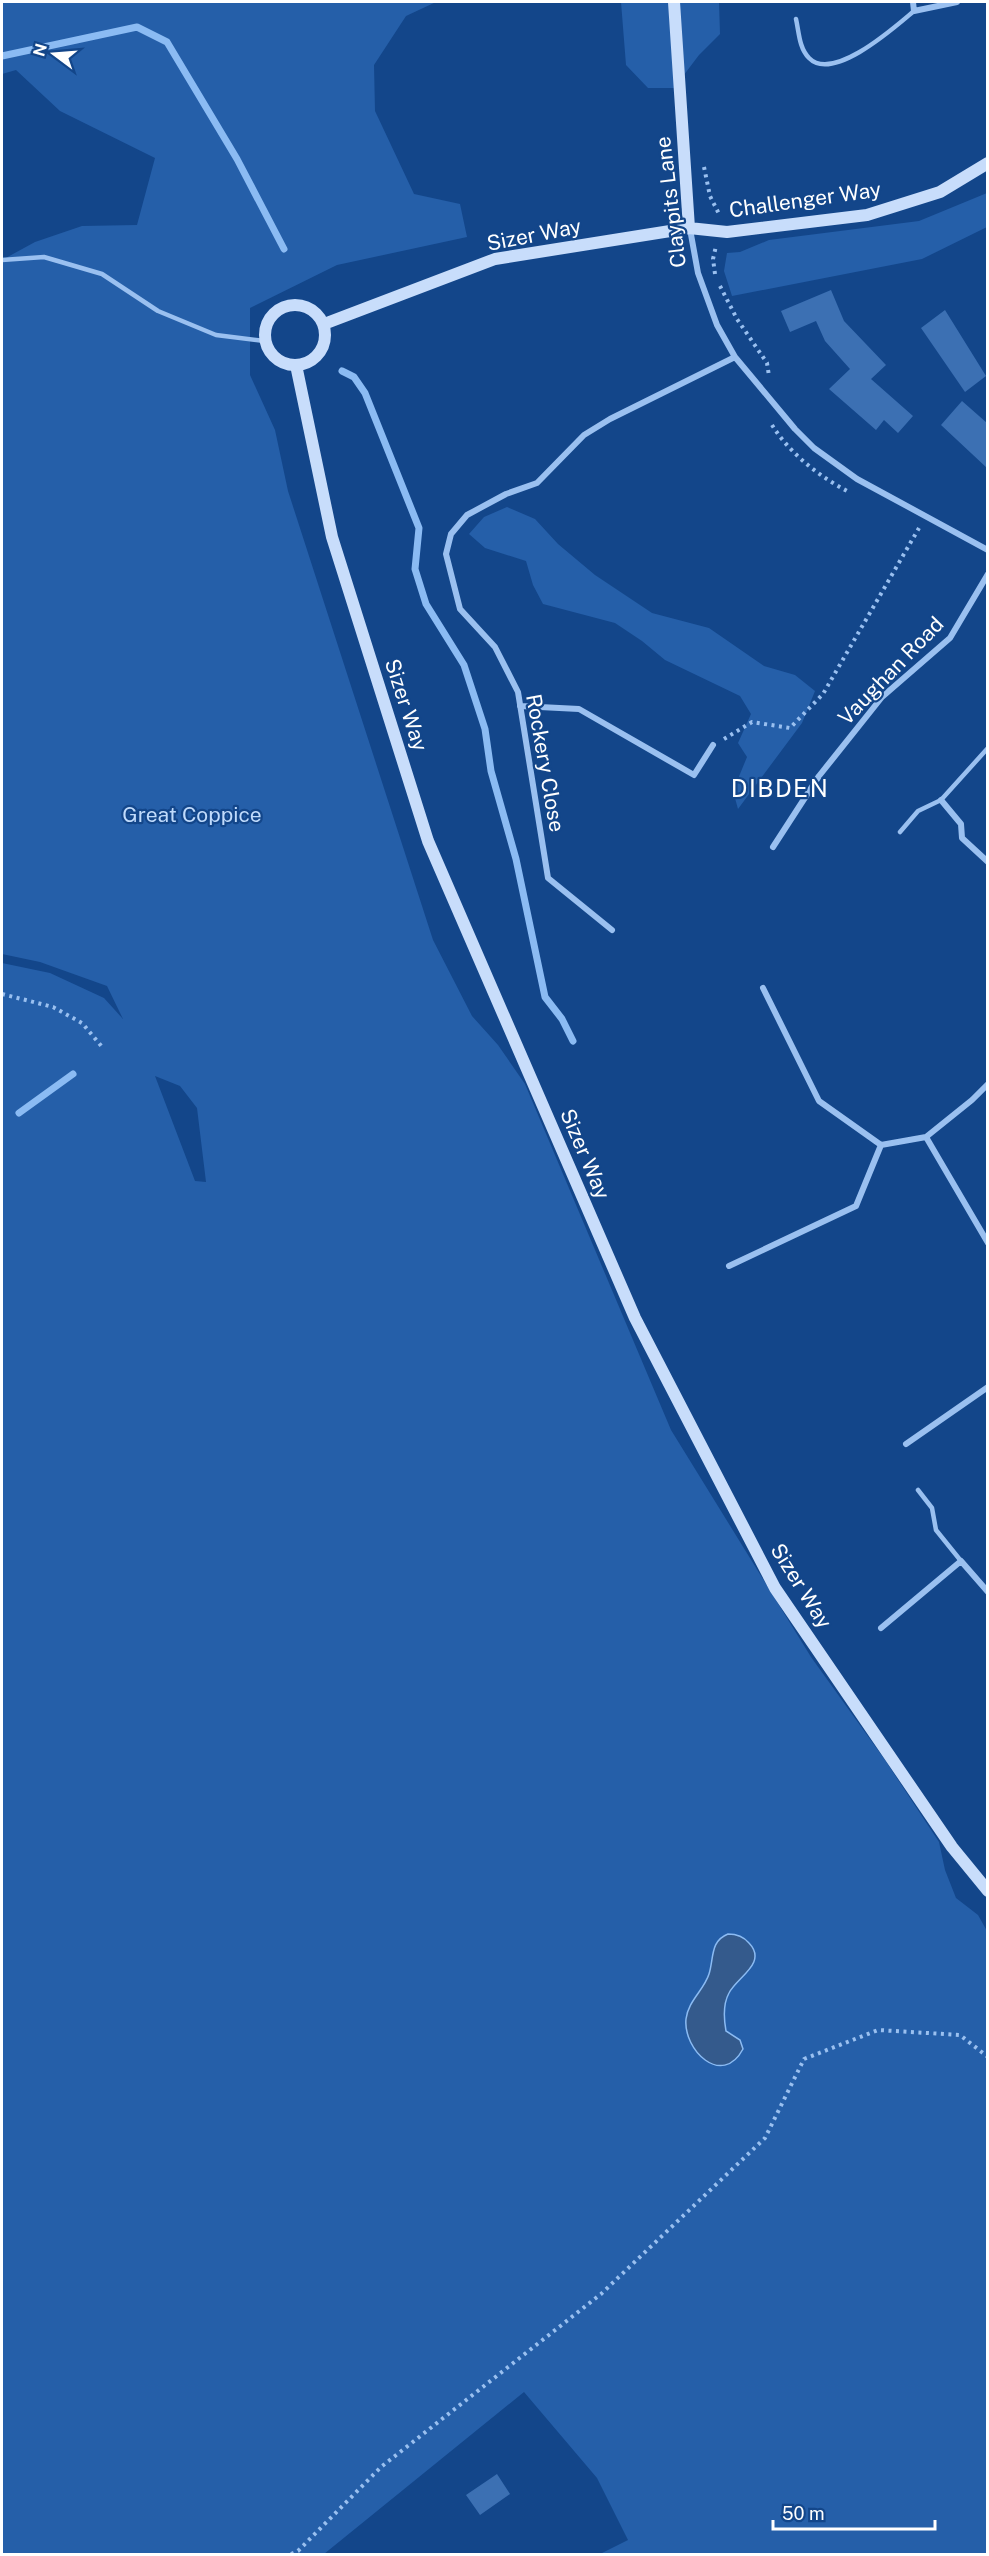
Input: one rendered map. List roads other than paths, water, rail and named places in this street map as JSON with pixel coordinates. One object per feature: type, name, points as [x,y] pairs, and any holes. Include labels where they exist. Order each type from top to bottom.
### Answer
[{"type":"street","name":"Claypits Lane","points":[[674,2],[689,228],[698,273],[717,325],[735,357],[763,393],[814,448],[857,479],[987,550]]},
{"type":"street","points":[[913,2],[914,11],[957,2]]},
{"type":"street","name":"Challenger Way","points":[[689,228],[727,232],[867,215],[940,192],[987,163]]},
{"type":"street","name":"Sizer Way","points":[[324,324],[495,259],[689,228]]},
{"type":"street","points":[[295,304],[306,306],[315,312],[324,324],[325,338],[321,350],[314,359],[296,365],[280,362],[270,353],[265,341],[267,321],[275,311],[284,306],[295,304]]},
{"type":"street","name":"Rockery Close","points":[[612,930],[548,878],[518,692],[495,647],[460,609],[446,554],[451,534],[467,516],[506,494],[537,483],[584,435],[610,419],[735,357]]},
{"type":"street","name":"Sizer Way","points":[[296,365],[332,537],[428,841],[635,1318],[775,1588],[952,1847],[987,1891]]},
{"type":"street","name":"Vaughan Road","points":[[773,847],[819,776],[882,697],[950,638],[987,574]]},
{"type":"street","points":[[520,706],[579,709],[694,775],[713,745]]},
{"type":"street","points":[[941,800],[961,824],[962,838],[987,862]]},
{"type":"street","points":[[763,988],[819,1101],[881,1144],[926,1137],[972,1100],[987,1084]]},
{"type":"street","points":[[926,1137],[987,1243]]},
{"type":"street","points":[[729,1266],[856,1206],[881,1144]]},
{"type":"street","points":[[906,1444],[987,1387]]},
{"type":"street","points":[[881,1628],[961,1561],[987,1592]]},
{"type":"lane","points":[[796,19],[801,47],[810,60],[821,65],[838,62],[876,43],[914,11]]},
{"type":"lane","points":[[2,260],[44,257],[102,274],[158,311],[216,335],[265,341]]},
{"type":"lane","points":[[900,832],[918,811],[941,800],[987,749]]},
{"type":"lane","points":[[918,1490],[932,1508],[936,1530],[961,1561]]},
{"type":"waterway","points":[[2,56],[137,27],[167,42],[237,159],[284,249]]},
{"type":"waterway","points":[[342,371],[354,377],[365,393],[419,528],[415,569],[426,604],[464,665],[485,729],[491,771],[516,859],[545,997],[562,1019],[573,1041]]},
{"type":"waterway","points":[[19,1113],[73,1074]]},
{"type":"district","name":"DIBDEN","points":[[780,789]]},
{"type":"park label","name":"Great Coppice","points":[[192,815]]}]
